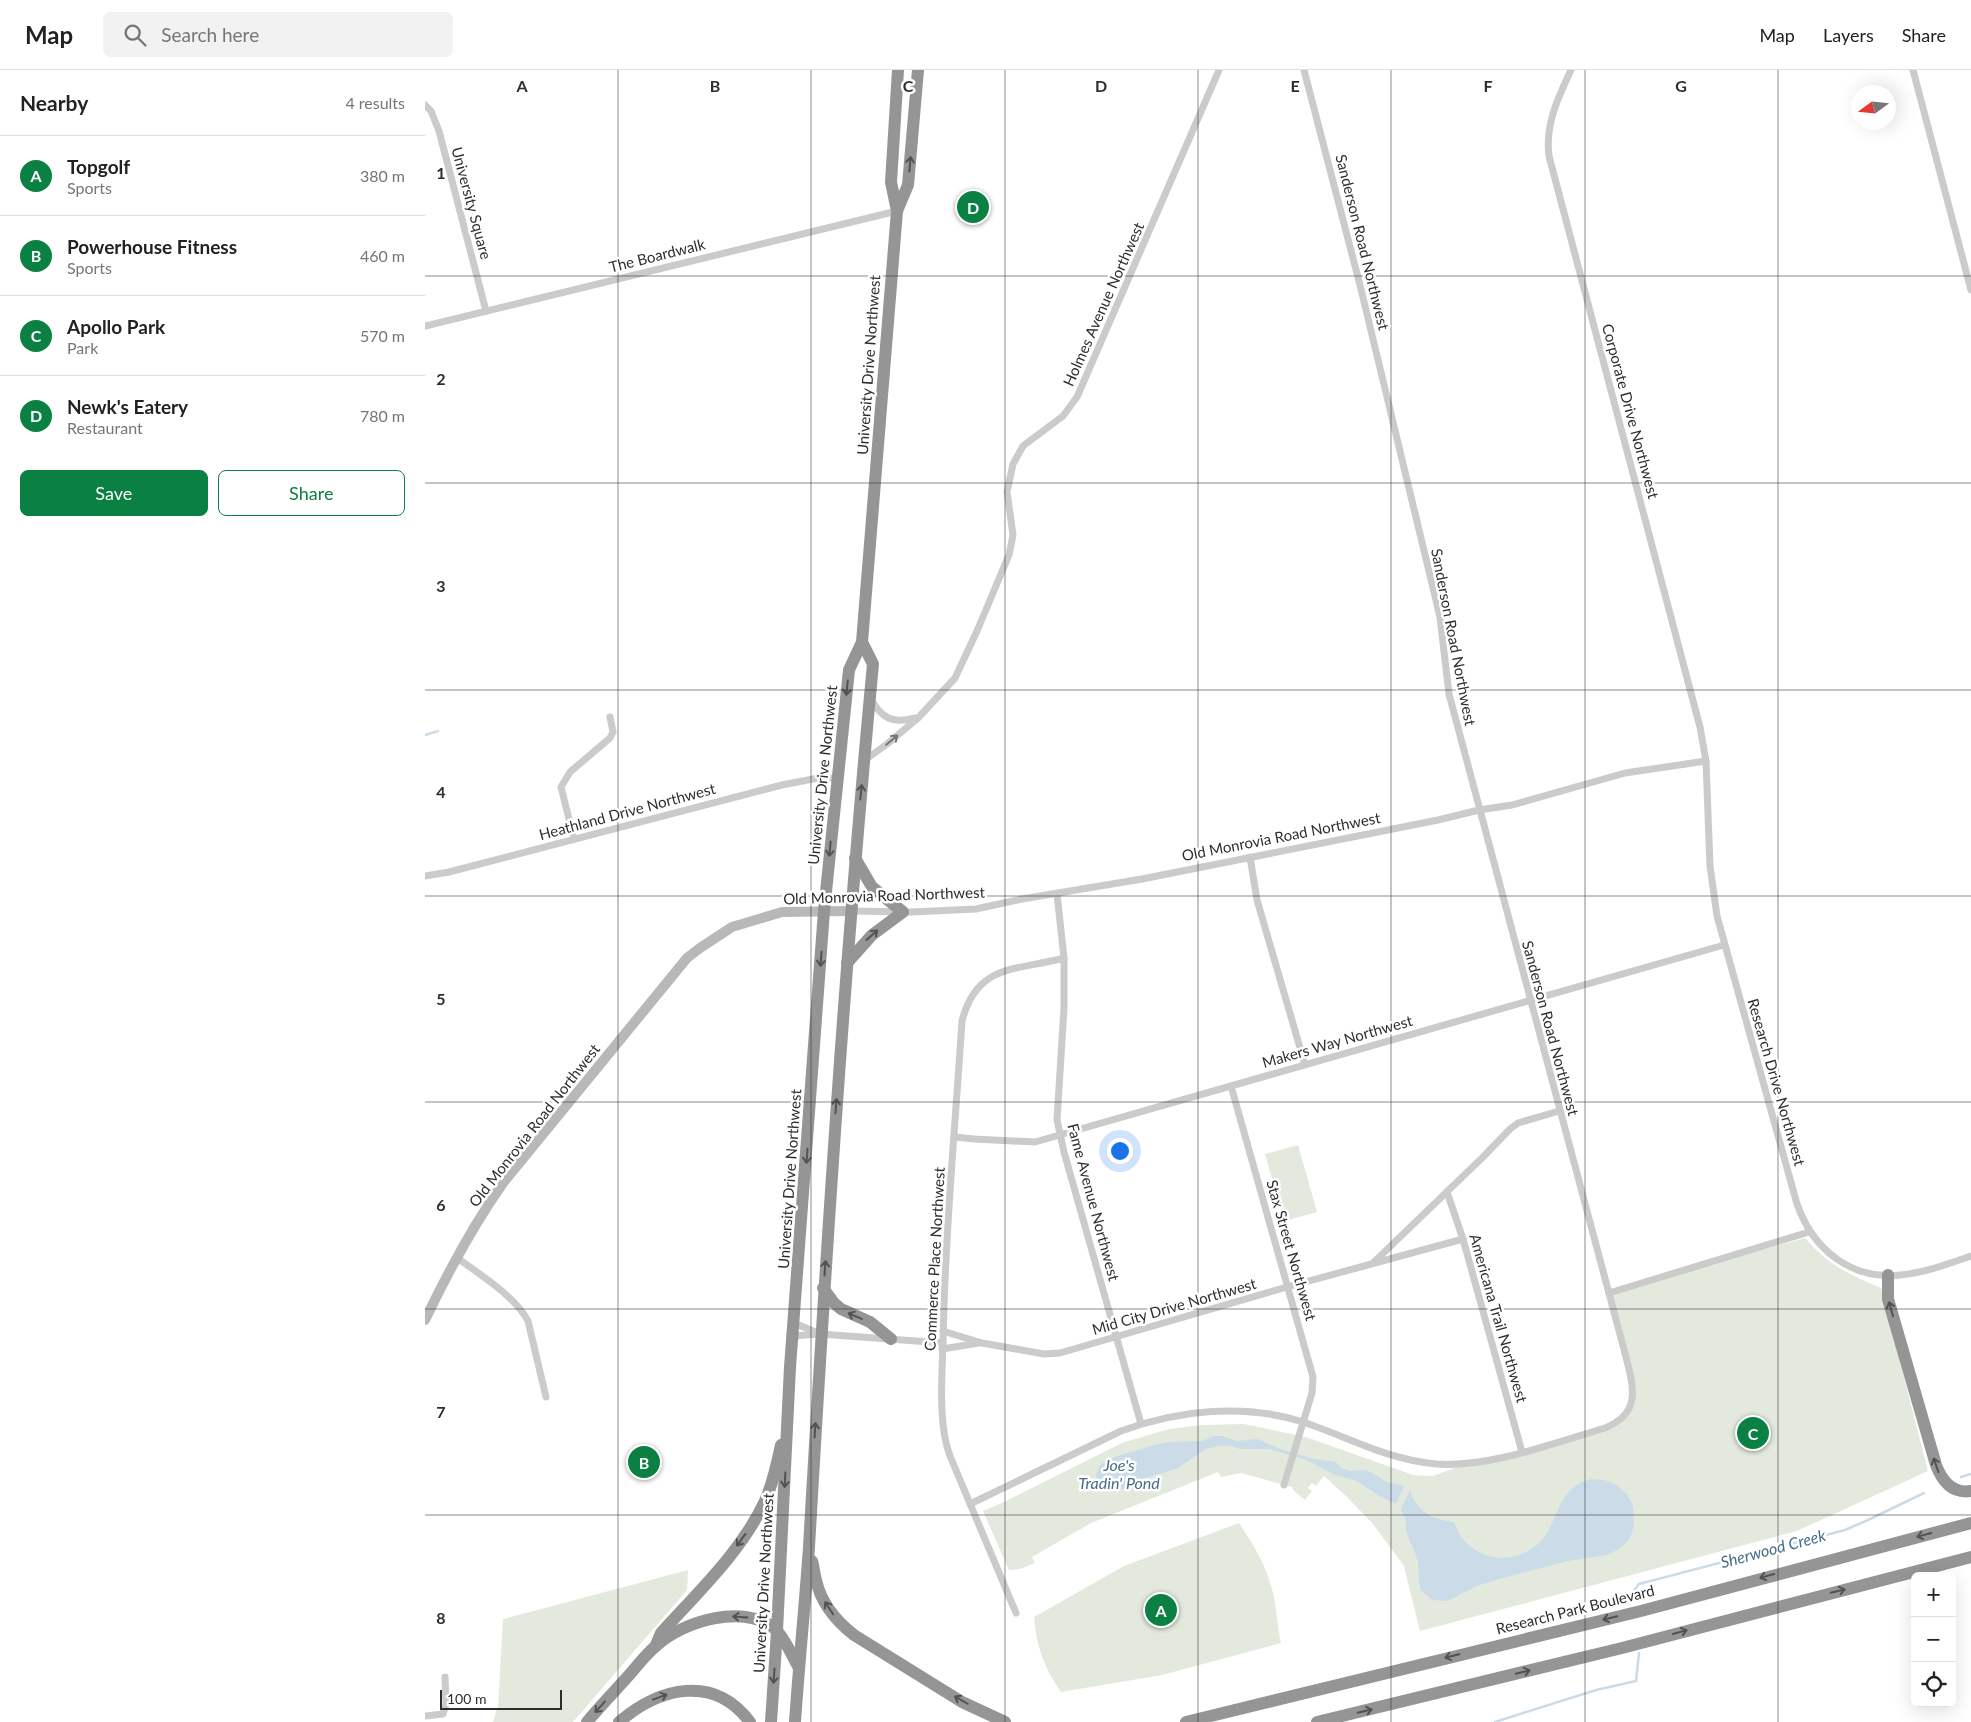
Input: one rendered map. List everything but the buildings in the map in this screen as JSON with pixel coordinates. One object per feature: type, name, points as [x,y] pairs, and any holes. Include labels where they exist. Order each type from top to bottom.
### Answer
[{"type":"highway","name":"University Drive Northwest","points":[[771,1722],[788,1414],[824,911],[849,670],[862,642],[897,211],[891,182],[898,70]]},
{"type":"highway","name":"University Drive Northwest","points":[[897,211],[908,185],[917,70]]},
{"type":"highway","points":[[795,1722],[809,1549],[823,1288],[855,858],[873,664],[862,642]]},
{"type":"highway","points":[[847,964],[872,935],[903,912],[872,888],[855,858]]},
{"type":"highway","points":[[1888,1275],[1888,1299],[1940,1476],[1953,1489],[1963,1492],[1971,1491]]},
{"type":"highway","points":[[823,1288],[841,1309],[870,1322],[891,1339]]},
{"type":"highway","points":[[657,1645],[661,1633],[713,1576],[755,1519],[765,1500],[774,1475],[788,1414]]},
{"type":"highway","name":"Research Park Boulevard","points":[[1186,1722],[1641,1611],[1971,1523]]},
{"type":"highway","points":[[809,1549],[816,1582],[822,1598],[841,1625],[872,1648],[916,1672],[963,1702],[1005,1722]]},
{"type":"highway","points":[[1317,1722],[1603,1652],[1971,1557]]},
{"type":"highway","points":[[587,1722],[657,1645],[689,1626],[720,1617],[738,1616],[755,1618],[767,1623],[777,1631],[799,1668]]},
{"type":"highway","points":[[619,1722],[652,1700],[684,1691],[702,1691],[728,1700],[741,1710],[750,1722]]},
{"type":"street","name":"Holmes Avenue Northwest","points":[[865,760],[918,718],[955,678],[977,632],[1009,555],[1013,535],[1007,492],[1013,464],[1023,446],[1063,416],[1077,396],[1219,70]]},
{"type":"street","name":"Sanderson Road Northwest","points":[[970,1504],[1101,1440],[1141,1424],[1178,1416],[1223,1411],[1264,1415],[1303,1422],[1383,1453],[1420,1462],[1450,1465],[1495,1459],[1605,1428],[1617,1423],[1627,1414],[1632,1400],[1633,1387],[1609,1293],[1529,1001],[1449,694],[1440,617],[1360,285],[1304,70]]},
{"type":"street","name":"Corporate Drive Northwest","points":[[1571,70],[1549,124],[1547,146],[1693,699],[1706,761]]},
{"type":"street","points":[[1913,70],[1971,290]]},
{"type":"street","name":"University Square","points":[[425,105],[431,111],[439,131],[485,311]]},
{"type":"street","name":"The Boardwalk","points":[[425,326],[897,211]]},
{"type":"street","points":[[870,698],[879,713],[887,718],[899,722],[918,718]]},
{"type":"street","points":[[575,839],[561,787],[570,772],[610,738],[613,732],[610,717]]},
{"type":"street","name":"Old Monrovia Road Northwest","points":[[425,1320],[456,1257],[481,1214],[503,1183],[687,958],[732,927],[782,912],[903,912],[976,909],[1438,820],[1479,810],[1511,805],[1625,773],[1706,761]]},
{"type":"street","name":"Research Drive Northwest","points":[[1706,761],[1709,866],[1714,901],[1724,945],[1797,1204],[1809,1232],[1820,1246],[1837,1260],[1857,1270],[1888,1275],[1909,1274],[1971,1256]]},
{"type":"street","name":"Heathland Drive Northwest","points":[[425,876],[449,872],[782,786],[818,778],[837,778]]},
{"type":"street","points":[[1250,857],[1257,900],[1305,1065]]},
{"type":"street","name":"Fame Avenue Northwest","points":[[1057,894],[1064,958],[1064,1008],[1057,1120],[1141,1424]]},
{"type":"street","name":"Makers Way Northwest","points":[[954,1137],[974,1140],[1035,1142],[1724,945]]},
{"type":"street","name":"Commerce Place Northwest","points":[[1016,1614],[946,1447],[943,1434],[943,1331],[954,1137],[963,1021],[966,1006],[974,991],[988,978],[1006,971],[1064,958]]},
{"type":"street","name":"Stax Street Northwest","points":[[1231,1086],[1313,1377],[1312,1393],[1285,1485]]},
{"type":"street","name":"Mid City Drive Northwest","points":[[1371,1264],[1510,1129],[1519,1123],[1559,1111]]},
{"type":"street","name":"Americana Trail Northwest","points":[[1447,1192],[1463,1239],[1522,1452]]},
{"type":"street","points":[[1609,1293],[1809,1232]]},
{"type":"street","name":"Mid City Drive Northwest","points":[[943,1331],[982,1343],[1053,1354],[1463,1239]]},
{"type":"street","points":[[456,1257],[498,1288],[523,1311],[528,1321],[545,1397]]},
{"type":"street","points":[[794,1329],[820,1334]]},
{"type":"street","points":[[794,1329],[820,1334]]},
{"type":"street","name":"Mid City Drive Northwest","points":[[820,1334],[891,1339],[943,1346],[982,1343]]},
{"type":"street","points":[[425,1716],[443,1714],[446,1704],[445,1677]]},
{"type":"shaded area","points":[[1298,1145],[1317,1212],[1284,1221],[1265,1154]]},
{"type":"shaded area","points":[[1805,1238],[1839,1268],[1881,1288],[1928,1471],[1797,1531],[1420,1631],[1404,1566],[1373,1524],[1324,1476],[1316,1486],[1312,1483],[1308,1488],[1312,1491],[1305,1500],[1292,1487],[1241,1473],[1221,1477],[1218,1472],[1091,1523],[1032,1557],[1035,1563],[1020,1569],[1009,1570],[983,1511],[1122,1443],[1169,1429],[1203,1425],[1244,1424],[1306,1437],[1413,1475],[1433,1476],[1465,1464],[1605,1428],[1627,1414],[1633,1387],[1609,1293]]},
{"type":"shaded area","points":[[1239,1523],[1264,1565],[1274,1599],[1281,1643],[1162,1675],[1061,1692],[1042,1656],[1034,1617],[1124,1566]]},
{"type":"shaded area","points":[[688,1570],[687,1590],[573,1722],[493,1722],[498,1706],[503,1619]]},
{"type":"water","name":"Joe's Tradin' Pond","points":[[1214,1436],[1237,1441],[1257,1439],[1283,1450],[1314,1459],[1336,1462],[1341,1468],[1350,1471],[1364,1470],[1371,1472],[1387,1482],[1404,1486],[1396,1504],[1379,1496],[1357,1481],[1335,1475],[1304,1459],[1269,1449],[1240,1449],[1229,1446],[1206,1449],[1176,1469],[1145,1478],[1125,1489],[1107,1491],[1101,1488],[1097,1481],[1096,1475],[1101,1464],[1117,1456],[1169,1442],[1202,1441]]},
{"type":"water","points":[[1592,1479],[1605,1480],[1617,1485],[1627,1494],[1633,1506],[1634,1527],[1629,1540],[1619,1549],[1607,1555],[1568,1561],[1492,1581],[1477,1586],[1447,1601],[1432,1600],[1421,1590],[1418,1561],[1406,1531],[1406,1521],[1401,1510],[1410,1490],[1421,1509],[1439,1519],[1454,1522],[1459,1534],[1476,1551],[1495,1558],[1503,1558],[1518,1555],[1533,1548],[1550,1527],[1561,1503],[1568,1493],[1578,1484]]},
{"type":"waterway","points":[[425,735],[438,731]]},
{"type":"waterway","name":"Sherwood Creek","points":[[1961,1477],[1971,1474]]},
{"type":"waterway","name":"Sherwood Creek","points":[[1626,1601],[1639,1584],[1845,1530],[1924,1493]]},
{"type":"waterway","name":"Sherwood Creek","points":[[1495,1722],[1596,1690],[1636,1681],[1639,1653]]},
{"type":"place","name":"Newk's Eatery","points":[[973,207]]},
{"type":"place","name":"Apollo Park","points":[[1753,1433]]},
{"type":"place","name":"Powerhouse Fitness","points":[[644,1462]]},
{"type":"place","name":"Topgolf","points":[[1161,1610]]}]
